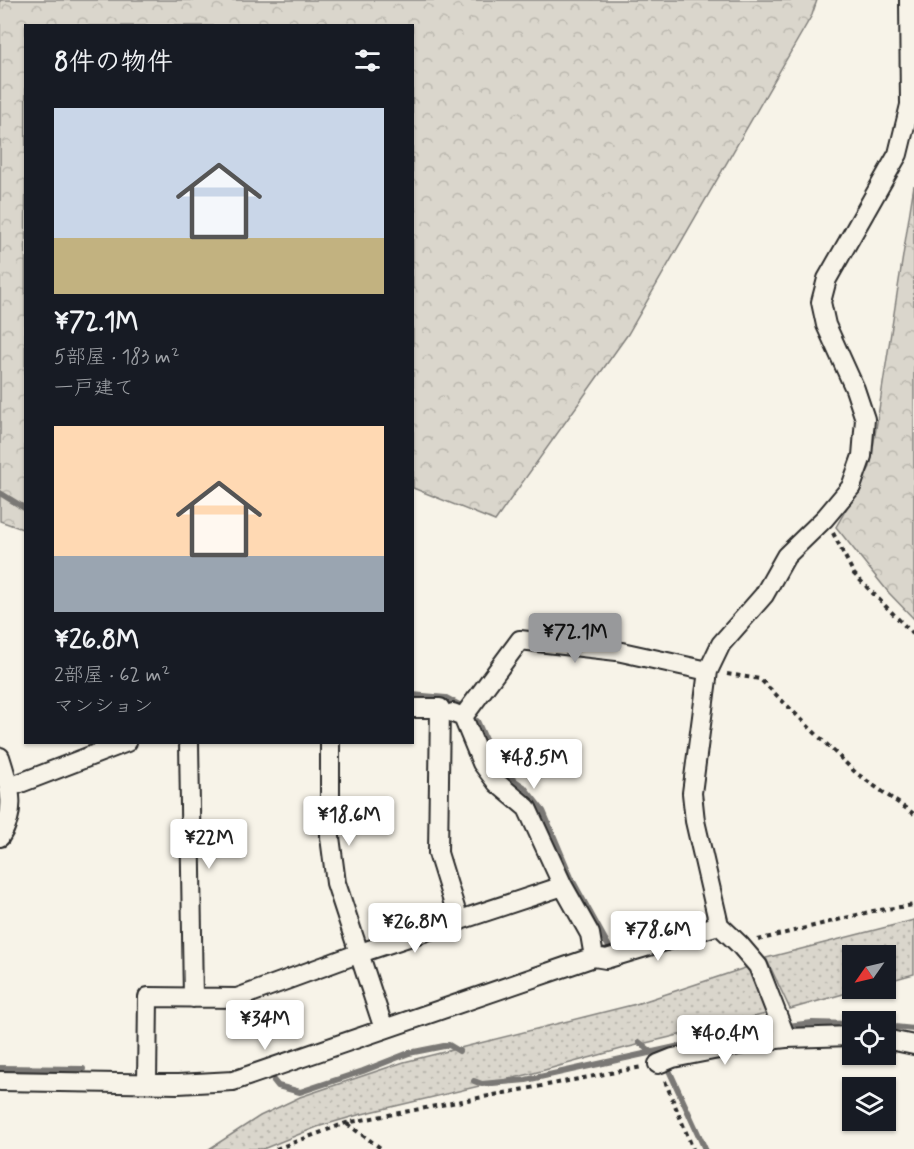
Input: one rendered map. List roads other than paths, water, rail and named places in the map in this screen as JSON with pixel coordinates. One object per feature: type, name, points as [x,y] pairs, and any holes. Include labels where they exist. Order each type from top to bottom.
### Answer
[{"type":"street","points":[[783,1029],[758,966],[741,945],[719,925],[694,821],[692,793],[708,671],[721,644],[764,595],[786,556],[825,518],[851,487],[862,456],[865,419],[855,389],[826,325],[821,302],[827,279],[898,154],[909,105],[909,0]]},
{"type":"street","points":[[463,717],[520,640],[616,651],[708,671]]},
{"type":"street","points":[[414,708],[440,708],[463,717],[482,763],[497,783],[527,808],[563,886],[590,934],[594,957]]},
{"type":"street","points":[[440,708],[438,853],[459,921]]},
{"type":"street","points":[[10,787],[122,744]]},
{"type":"street","points":[[189,744],[193,998]]},
{"type":"street","points":[[330,744],[330,837],[336,883],[384,1029]]},
{"type":"street","points":[[0,757],[12,796],[6,828],[0,837]]},
{"type":"street","points":[[147,1083],[148,997],[237,998],[360,953],[563,886]]},
{"type":"street","points":[[0,1081],[178,1084],[233,1081],[594,957],[606,959],[719,925]]},
{"type":"street","points":[[658,1064],[783,1029],[842,1035]]},
{"type":"street","points":[[896,1041],[914,1045]]},
{"type":"waterway","points":[[0,493],[24,508]]},
{"type":"waterway","points":[[414,695],[446,698],[459,705]]},
{"type":"waterway","points":[[477,721],[499,770],[524,787],[543,811],[572,880],[609,947]]},
{"type":"waterway","points":[[474,1081],[482,1084],[526,1080],[748,1031],[812,1023],[842,1024]]},
{"type":"waterway","points":[[896,1027],[914,1029]]},
{"type":"waterway","points":[[639,1042],[653,1053]]},
{"type":"waterway","points":[[274,1081],[278,1086],[300,1092],[409,1053],[449,1045],[459,1051]]},
{"type":"waterway","points":[[0,1068],[83,1069]]},
{"type":"waterway","points":[[668,1068],[705,1149]]}]
